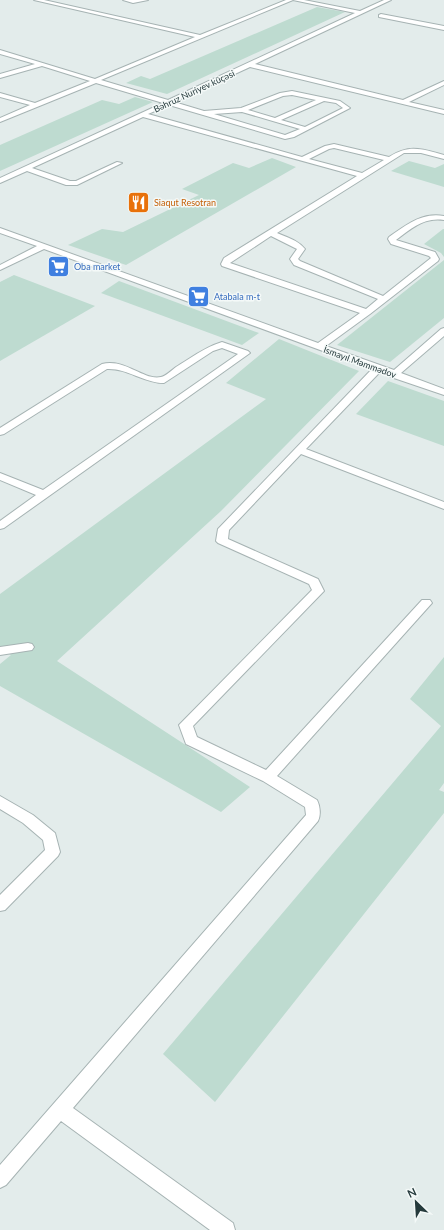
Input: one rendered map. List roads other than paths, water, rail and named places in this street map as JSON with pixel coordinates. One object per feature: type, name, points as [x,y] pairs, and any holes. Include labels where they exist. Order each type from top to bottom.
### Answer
[{"type":"street","points":[[37,0],[200,37]]},
{"type":"street","points":[[126,0],[145,0]]},
{"type":"street","points":[[0,120],[290,0]]},
{"type":"street","points":[[296,0],[361,13]]},
{"type":"street","name":"Bəhruz Nuriyev küçəsi","points":[[0,181],[388,0]]},
{"type":"street","points":[[381,16],[444,28]]},
{"type":"street","points":[[0,52],[285,137],[292,136],[347,108],[338,102],[299,94],[286,94],[242,110],[205,113]]},
{"type":"street","points":[[0,76],[40,65]]},
{"type":"street","points":[[250,65],[444,112]]},
{"type":"street","points":[[404,102],[444,83]]},
{"type":"street","points":[[0,96],[35,106]]},
{"type":"street","points":[[274,120],[323,99]]},
{"type":"street","points":[[242,110],[306,129]]},
{"type":"street","points":[[144,115],[363,176]]},
{"type":"street","points":[[303,159],[327,147],[334,146],[390,159]]},
{"type":"street","points":[[367,312],[226,264],[227,260],[403,151],[411,150],[444,157]]},
{"type":"street","points":[[27,169],[69,182],[77,182],[119,163]]},
{"type":"street","points":[[318,347],[367,312],[435,259],[432,254],[394,242],[392,239],[426,216],[435,215],[444,218]]},
{"type":"street","name":"İsmayıl Məmmədov","points":[[0,230],[377,369],[444,392]]},
{"type":"street","points":[[271,233],[297,245],[301,249],[294,259],[297,263],[384,299]]},
{"type":"street","points":[[0,268],[44,246]]},
{"type":"street","points":[[394,375],[444,331]]},
{"type":"street","points":[[0,432],[105,366],[113,364],[155,381],[164,380],[210,349],[222,345],[245,353],[0,526]]},
{"type":"street","points":[[0,1179],[312,817],[312,804],[268,777],[191,740],[186,725],[318,591],[314,582],[222,541],[224,529],[377,369]]},
{"type":"street","points":[[299,450],[444,506]]},
{"type":"street","points":[[0,476],[45,495]]},
{"type":"street","points":[[268,777],[426,603]]},
{"type":"street","points":[[0,651],[28,647]]},
{"type":"street","points":[[0,802],[28,819],[50,837],[53,852],[0,905]]},
{"type":"street","points":[[59,1109],[226,1230]]},
{"type":"place","name":"Siaqut Resotran","points":[[139,202]]},
{"type":"place","name":"Oba market","points":[[59,266]]},
{"type":"place","name":"Atabala m-t","points":[[198,296]]}]
